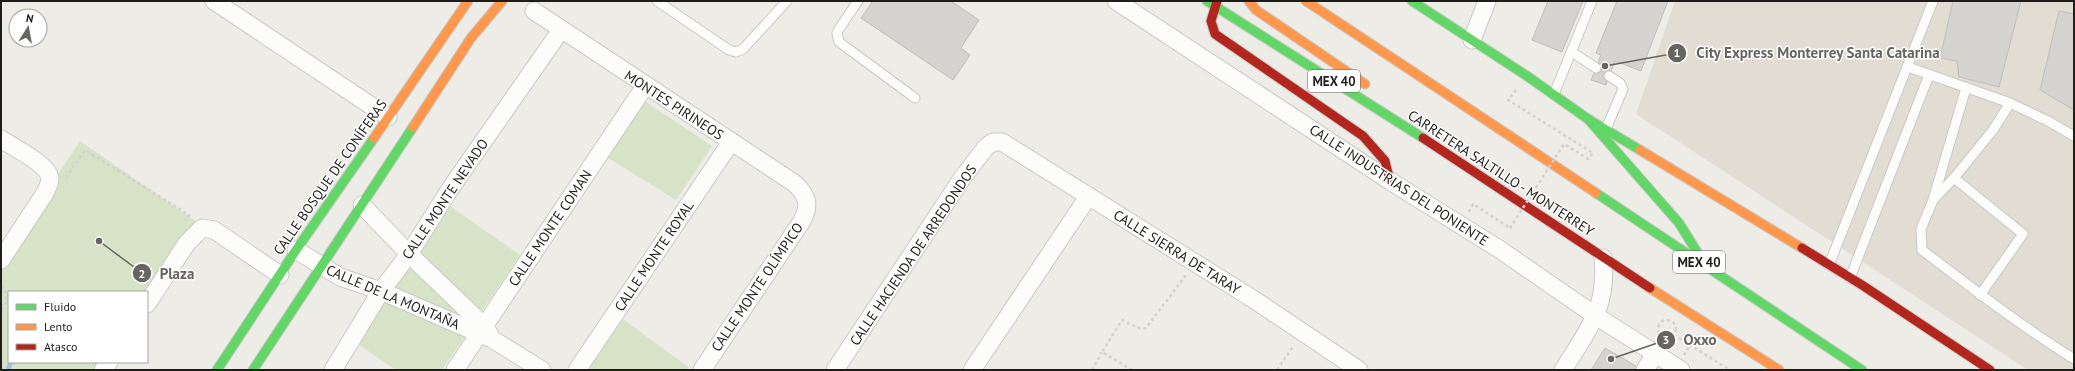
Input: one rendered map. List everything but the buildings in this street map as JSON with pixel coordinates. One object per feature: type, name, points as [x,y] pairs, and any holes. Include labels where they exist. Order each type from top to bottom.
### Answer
[{"type":"main road","name":"CALLE BOSQUE DE CONÍFERAS","points":[[217,370],[296,250],[468,1]]},
{"type":"main road","points":[[253,370],[471,38],[502,1]]},
{"type":"main road","name":"CARRETERA SALTILLO - MONTERREY","points":[[1207,1],[1216,4],[1452,156],[1603,258],[1779,370]]},
{"type":"main road","points":[[1249,1],[1256,10],[1373,90]]},
{"type":"main road","points":[[1260,1],[1269,18]]},
{"type":"main road","name":"MEX 40","points":[[1306,1],[1862,370]]},
{"type":"main road","points":[[1412,1],[1606,130],[1850,278],[1990,370]]},
{"type":"main road","points":[[1216,4],[1211,24],[1215,34],[1363,136],[1385,161],[1390,181]]},
{"type":"main road","points":[[1588,118],[1640,176],[1679,224],[1706,266]]},
{"type":"main road","points":[[1428,130],[1446,144],[1452,156]]},
{"type":"street","points":[[214,1],[388,117]]},
{"type":"street","name":"CALLE INDUSTRIAS DEL PONIENTE","points":[[1116,1],[1390,181],[1499,249],[1596,316],[1681,370]]},
{"type":"street","points":[[1472,40],[1487,1]]},
{"type":"street","name":"MONTES PIRINEOS","points":[[534,11],[645,86],[794,183],[807,197],[808,203]]},
{"type":"street","name":"CALLE MONTE NEVADO","points":[[333,370],[381,291],[409,254],[450,189],[561,30]]},
{"type":"street","name":"CALLE MONTE COMAN","points":[[455,370],[485,333],[645,86]]},
{"type":"street","points":[[1,139],[43,166],[57,179],[50,182],[45,193],[1,260]]},
{"type":"street","name":"CALLE MONTE ROYAL","points":[[577,370],[731,142]]},
{"type":"street","name":"CALLE SIERRA DE TARAY","points":[[993,142],[1002,142],[1253,299],[1359,370]]},
{"type":"street","name":"CALLE HACIENDA DE ARREDONDOS","points":[[835,370],[964,178],[986,147],[993,142]]},
{"type":"street","points":[[972,370],[1088,197]]},
{"type":"street","name":"CALLE MONTE OLÍMPICO","points":[[702,370],[802,221],[808,203]]},
{"type":"street","name":"CALLE DE LA MONTAÑA","points":[[362,205],[485,333]]},
{"type":"street","points":[[148,302],[187,243],[202,228],[214,230],[280,275]]},
{"type":"street","name":"CALLE DE LA MONTAÑA","points":[[296,250],[340,277],[381,291],[485,333],[542,370]]},
{"type":"street","points":[[1563,370],[1596,316],[1602,298],[1605,278],[1603,258]]},
{"type":"street","points":[[1645,370],[1655,354]]},
{"type":"lane","points":[[657,1],[729,50],[736,52],[743,49],[787,1]]},
{"type":"lane","points":[[858,1],[837,33],[839,42],[915,98]]},
{"type":"lane","points":[[1554,94],[1592,1]]},
{"type":"lane","points":[[1829,265],[1933,1]]},
{"type":"lane","points":[[1572,52],[1596,68]]},
{"type":"lane","points":[[1908,67],[2010,103],[2048,121],[2074,136]]},
{"type":"lane","points":[[1850,278],[1929,75]]},
{"type":"lane","points":[[1606,130],[1623,89],[1620,84],[1609,76]]},
{"type":"lane","points":[[1966,88],[1933,200],[1921,229],[1922,250],[1980,295],[2074,360]]},
{"type":"lane","points":[[1933,200],[1954,178],[1993,130],[2010,103]]},
{"type":"lane","points":[[1954,178],[2023,234],[1980,295]]},
{"type":"path","points":[[1475,215],[1468,211],[1473,204],[1510,228],[1564,144],[1588,159],[1593,153],[1508,100]]},
{"type":"path","points":[[57,179],[85,150],[189,215],[180,228]]},
{"type":"path","points":[[1092,370],[1122,320],[1141,329],[1146,328],[1195,263]]},
{"type":"path","points":[[1,286],[8,292]]},
{"type":"path","points":[[1,311],[6,303],[5,290]]},
{"type":"path","points":[[1666,320],[1672,322],[1676,329],[1674,335],[1669,338],[1663,337],[1658,333],[1659,324],[1666,320]]},
{"type":"path","points":[[1277,370],[1302,333]]},
{"type":"path","points":[[1674,335],[1730,370]]},
{"type":"path","points":[[1102,352],[1132,370]]},
{"type":"shaded area","points":[[1675,1],[2074,1],[2074,370],[2028,370],[1636,114]]},
{"type":"green space","points":[[643,100],[712,146],[676,200],[605,156]]},
{"type":"green space","points":[[80,141],[197,222],[148,291],[8,291],[8,363],[103,363],[99,370],[1,370],[1,260]]},
{"type":"green space","points":[[450,206],[520,255],[442,370],[396,370],[355,342]]},
{"type":"green space","points":[[623,319],[688,367],[686,370],[588,370]]},
{"type":"waterway","points":[[8,370],[11,363]]},
{"type":"traffic: fast","points":[[1207,1],[1423,138]]},
{"type":"traffic: fast","points":[[1412,1],[1527,76],[1588,119],[1640,150]]},
{"type":"traffic: fast","points":[[1588,119],[1679,223],[1702,260]]},
{"type":"traffic: fast","points":[[253,370],[413,127]]},
{"type":"traffic: fast","points":[[217,370],[296,250],[374,138]]},
{"type":"traffic: fast","points":[[1596,193],[1862,370]]},
{"type":"traffic: slow","points":[[374,138],[468,1]]},
{"type":"traffic: slow","points":[[413,127],[471,38],[502,1]]},
{"type":"traffic: slow","points":[[1249,1],[1256,10],[1365,84]]},
{"type":"traffic: slow","points":[[1306,1],[1596,193]]},
{"type":"traffic: slow","points":[[1640,150],[1802,248]]},
{"type":"traffic: slow","points":[[1650,288],[1779,370]]},
{"type":"traffic: jam","points":[[1217,1],[1211,21],[1215,34],[1363,136],[1385,161],[1390,181]]},
{"type":"traffic: jam","points":[[1423,138],[1650,288]]},
{"type":"traffic: jam","points":[[1802,248],[1862,285],[1990,370]]},
{"type":"place","name":"City Express Monterrey Santa Catarina","points":[[1605,66]]},
{"type":"place","name":"Plaza","points":[[99,241]]},
{"type":"place","name":"Oxxo","points":[[1611,359]]}]
